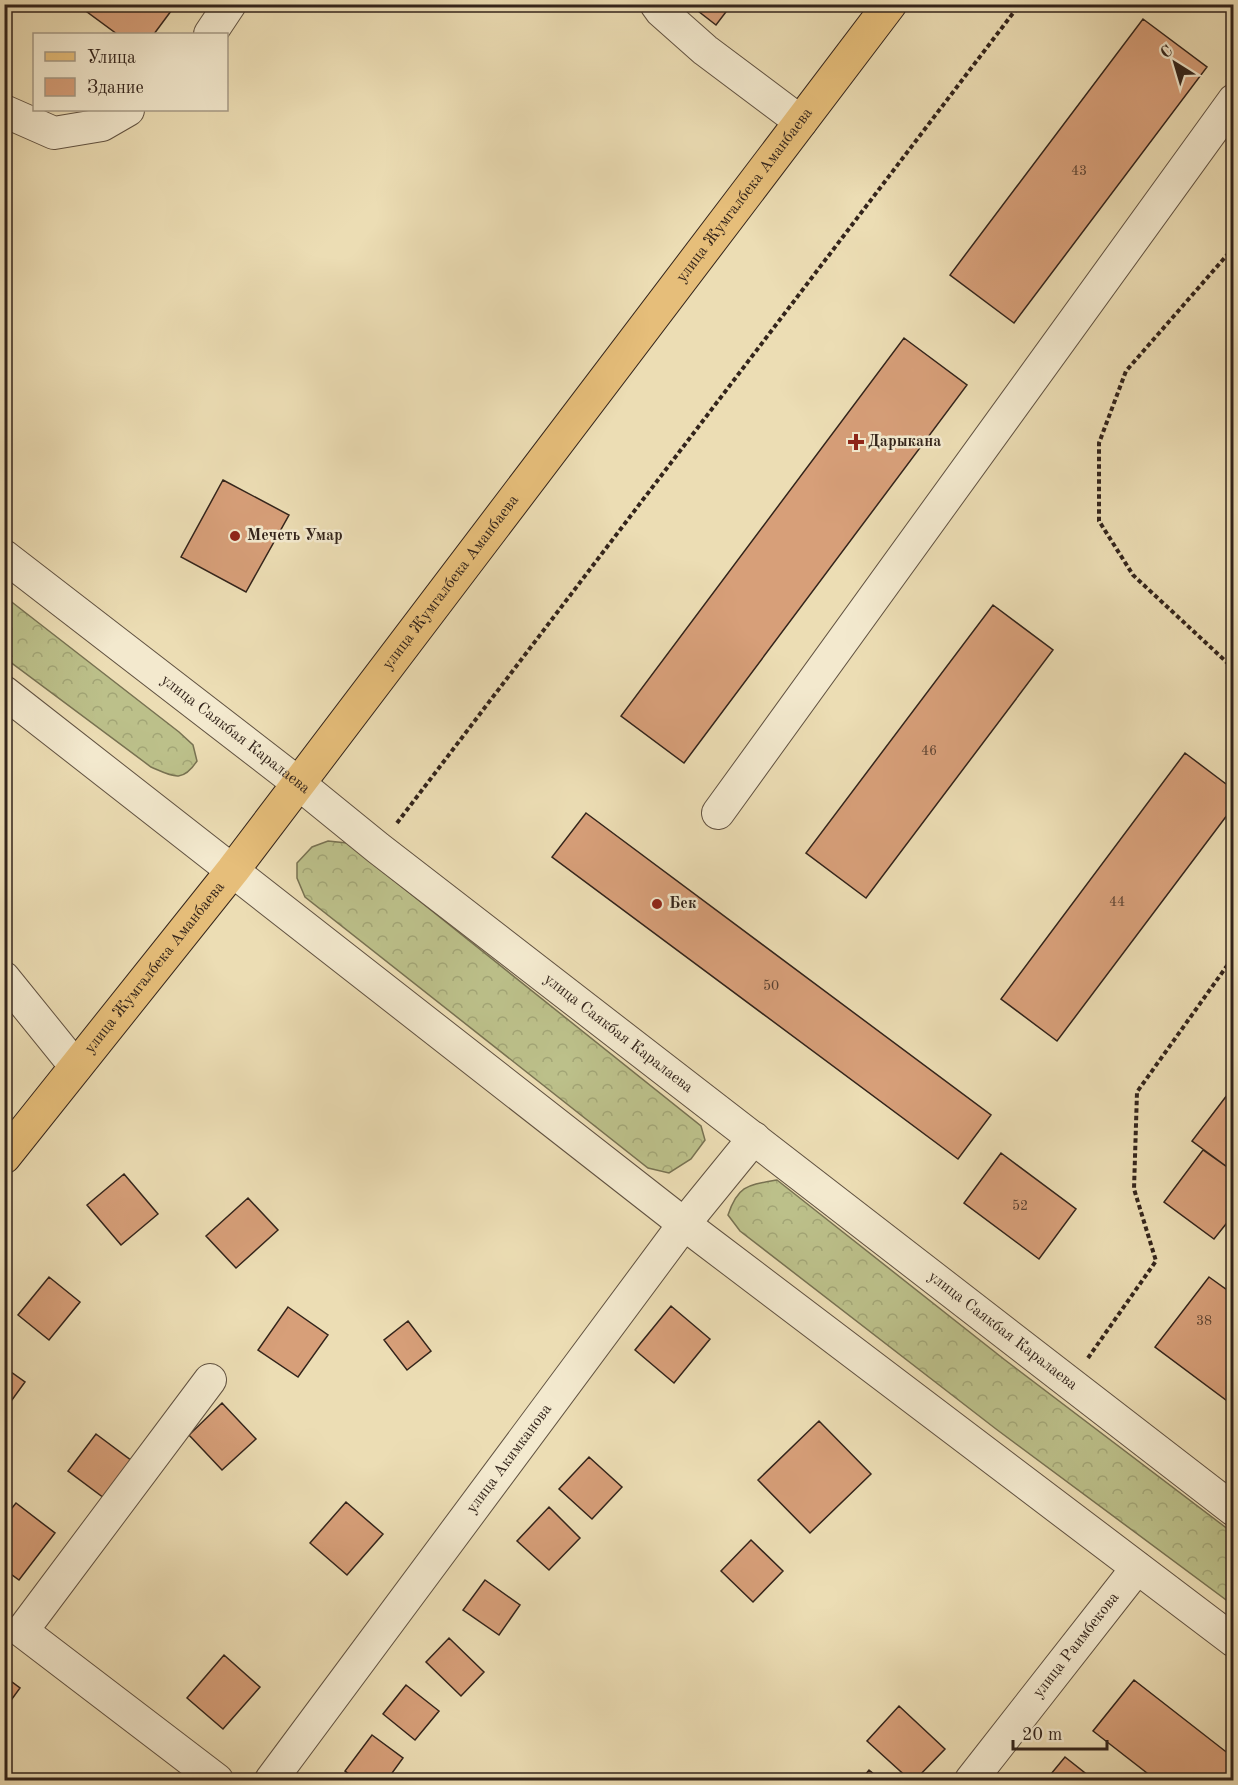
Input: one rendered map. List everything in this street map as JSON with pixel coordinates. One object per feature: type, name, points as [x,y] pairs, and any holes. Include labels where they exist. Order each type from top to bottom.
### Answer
[{"type":"main road","name":"улица Жумгалбека Аманбаева","points":[[4,1157],[233,870],[890,4]]},
{"type":"street","points":[[211,33],[230,4]]},
{"type":"street","points":[[656,4],[660,11],[705,50],[801,122]]},
{"type":"street","points":[[718,813],[1233,100]]},
{"type":"street","points":[[4,111],[54,133],[102,125],[126,111]]},
{"type":"street","name":"улица Саякбая Каралаева","points":[[4,556],[1233,1509]]},
{"type":"street","points":[[4,692],[684,1224],[1233,1641]]},
{"type":"street","points":[[4,978],[76,1067]]},
{"type":"street","name":"улица Акимканова","points":[[271,1780],[684,1224],[753,1138]]},
{"type":"street","points":[[210,1380],[22,1631],[217,1780]]},
{"type":"street","name":"улица Раимбекова","points":[[971,1780],[1137,1568]]},
{"type":"path","points":[[378,848],[1020,4]]},
{"type":"path","points":[[1233,247],[1126,371],[1099,442],[1099,521],[1133,575],[1233,669]]},
{"type":"path","points":[[1070,1383],[1156,1261],[1134,1189],[1137,1092],[1233,956]]},
{"type":"green space","points":[[4,596],[179,732],[193,745],[197,761],[192,768],[176,776],[151,767],[5,658]]},
{"type":"green space","points":[[328,841],[347,843],[701,1126],[705,1140],[691,1159],[669,1173],[648,1168],[305,897],[297,878],[297,863],[312,847]]},
{"type":"green space","points":[[777,1180],[1005,1360],[1233,1533],[1233,1605],[996,1429],[740,1231],[728,1215],[740,1192],[751,1185]]},
{"type":"building","points":[[80,4],[171,4],[174,7],[155,33],[116,33],[79,6]]},
{"type":"building","points":[[689,4],[732,4],[716,25]]},
{"type":"building","points":[[1143,19],[1207,67],[1014,323],[950,275]]},
{"type":"building","points":[[904,338],[967,385],[684,763],[621,716]]},
{"type":"building","name":"Мечеть Умар","points":[[223,480],[289,515],[246,592],[181,557]]},
{"type":"building","points":[[993,605],[1053,650],[866,898],[806,853]]},
{"type":"building","points":[[1185,753],[1234,790],[1234,806],[1057,1041],[1001,999]]},
{"type":"building","points":[[586,813],[991,1115],[958,1159],[552,857]]},
{"type":"building","points":[[1234,1086],[1234,1172],[1192,1141]]},
{"type":"building","points":[[1203,1150],[1234,1172],[1234,1214],[1214,1239],[1164,1202]]},
{"type":"building","points":[[1001,1153],[1076,1209],[1039,1259],[964,1203]]},
{"type":"building","points":[[124,1174],[158,1214],[121,1245],[87,1205]]},
{"type":"building","points":[[248,1198],[278,1230],[236,1268],[206,1236]]},
{"type":"building","points":[[49,1277],[80,1302],[49,1340],[18,1315]]},
{"type":"building","points":[[1209,1277],[1234,1295],[1234,1406],[1155,1347]]},
{"type":"building","points":[[671,1306],[710,1339],[674,1383],[635,1350]]},
{"type":"building","points":[[288,1307],[328,1335],[298,1377],[258,1350]]},
{"type":"building","points":[[408,1321],[431,1351],[407,1370],[384,1340]]},
{"type":"building","points":[[4,1367],[25,1382],[4,1411]]},
{"type":"building","points":[[222,1403],[256,1439],[222,1470],[189,1435]]},
{"type":"building","points":[[819,1421],[871,1474],[810,1533],[758,1480]]},
{"type":"building","points":[[96,1434],[132,1461],[104,1498],[68,1471]]},
{"type":"building","points":[[589,1457],[622,1487],[592,1519],[559,1489]]},
{"type":"building","points":[[346,1502],[383,1534],[347,1575],[310,1543]]},
{"type":"building","points":[[16,1503],[55,1533],[19,1580],[4,1569],[4,1518]]},
{"type":"building","points":[[549,1507],[580,1538],[549,1570],[517,1541]]},
{"type":"building","points":[[751,1540],[783,1571],[753,1602],[721,1571]]},
{"type":"building","points":[[485,1580],[520,1605],[499,1635],[463,1610]]},
{"type":"building","points":[[449,1638],[484,1672],[461,1696],[426,1662]]},
{"type":"building","points":[[224,1655],[260,1687],[223,1729],[187,1698]]},
{"type":"building","points":[[4,1676],[20,1688],[4,1710]]},
{"type":"building","points":[[1134,1680],[1234,1758],[1234,1780],[1156,1780],[1093,1731]]},
{"type":"building","points":[[406,1685],[439,1711],[415,1740],[383,1714]]},
{"type":"building","points":[[899,1706],[945,1749],[915,1780],[910,1780],[867,1741]]},
{"type":"building","points":[[372,1735],[403,1758],[387,1780],[357,1780],[345,1771]]},
{"type":"building","points":[[1065,1757],[1094,1780],[1046,1780]]},
{"type":"building","points":[[869,1770],[881,1780],[861,1780]]},
{"type":"place","name":"Дарыкана","points":[[856,442]]},
{"type":"place","name":"Мечеть Умар","points":[[235,536]]},
{"type":"place","name":"Бек","points":[[657,904]]}]
